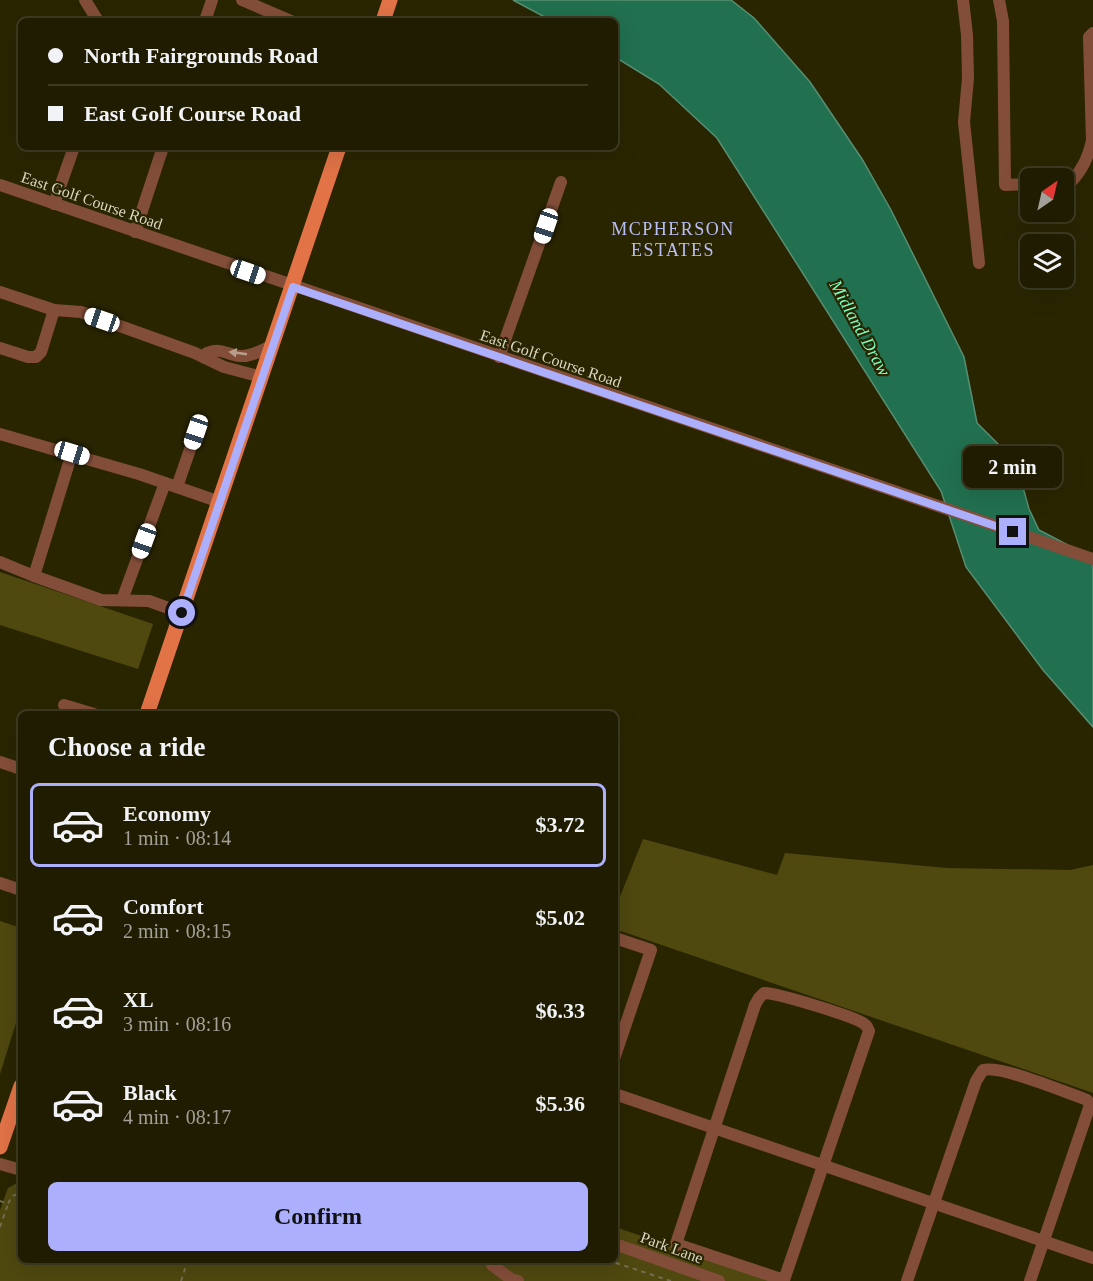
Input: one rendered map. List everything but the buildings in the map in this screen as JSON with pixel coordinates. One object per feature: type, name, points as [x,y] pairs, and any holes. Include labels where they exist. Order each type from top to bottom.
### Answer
[{"type":"main road","points":[[384,18],[390,0]]},
{"type":"main road","points":[[148,711],[338,150]]},
{"type":"main road","points":[[0,1147],[18,1095]]},
{"type":"street","points":[[85,0],[96,18]]},
{"type":"street","points":[[206,18],[212,0]]},
{"type":"street","points":[[242,0],[284,18]]},
{"type":"street","points":[[963,0],[968,78],[964,122],[979,263]]},
{"type":"street","points":[[999,0],[1003,21],[1005,185],[1020,184]]},
{"type":"street","points":[[1074,179],[1081,171],[1092,141],[1089,37],[1093,33]]},
{"type":"street","points":[[54,204],[73,150]]},
{"type":"street","points":[[135,232],[162,150]]},
{"type":"street","points":[[499,357],[561,182]]},
{"type":"street","name":"East Golf Course Road","points":[[0,185],[1093,559]]},
{"type":"street","points":[[0,292],[54,310],[81,312],[205,358],[224,368],[262,377]]},
{"type":"street","points":[[0,348],[28,357],[36,357],[41,352],[54,310]]},
{"type":"street","points":[[205,358],[212,350],[223,350],[241,356],[273,345]]},
{"type":"street","points":[[122,600],[196,432]]},
{"type":"street","points":[[0,434],[72,453],[220,502]]},
{"type":"street","points":[[34,576],[72,453]]},
{"type":"street","points":[[0,562],[101,600],[149,601],[182,613]]},
{"type":"street","points":[[64,705],[84,711]]},
{"type":"street","points":[[0,762],[18,768]]},
{"type":"street","points":[[0,883],[18,889]]},
{"type":"street","points":[[618,939],[651,950],[618,1047]]},
{"type":"street","points":[[764,993],[782,996],[853,1019],[866,1026],[869,1031],[824,1166],[784,1280],[676,1244],[755,1005],[764,993]]},
{"type":"street","points":[[907,1281],[975,1081],[983,1070],[993,1068],[1087,1100],[1090,1110],[1030,1281]]},
{"type":"street","points":[[618,1095],[1093,1258]]},
{"type":"street","points":[[0,1164],[18,1169]]},
{"type":"street","name":"Park Lane","points":[[618,1245],[719,1281]]},
{"type":"street","points":[[492,1263],[511,1279],[518,1281]]},
{"type":"path","points":[[0,1227],[12,1196],[18,1194]]},
{"type":"path","points":[[0,1201],[8,1204]]},
{"type":"path","points":[[181,1281],[187,1263]]},
{"type":"path","points":[[616,1263],[671,1281]]},
{"type":"shaded area","points":[[0,572],[153,624],[138,669],[0,625]]},
{"type":"shaded area","points":[[643,839],[777,875],[785,853],[947,868],[1070,870],[1093,865],[1093,1093],[618,930],[618,902]]},
{"type":"shaded area","points":[[0,921],[18,927],[18,1017],[0,1074]]},
{"type":"shaded area","points":[[18,1183],[18,1263],[618,1263],[618,1228],[776,1281],[0,1281],[0,1210],[8,1188]]},
{"type":"water","name":"Midland Draw","points":[[513,0],[731,0],[754,18],[810,82],[862,159],[891,210],[964,357],[977,423],[1016,462],[1029,509],[1039,530],[1093,558],[1093,727],[1043,670],[966,567],[941,491],[717,138],[659,84],[618,59],[618,18],[546,18]]},
{"type":"district","name":"MCPHERSON ESTATES","points":[[673,239]]},
{"type":"route","points":[[182,613],[293,287],[1013,532]]}]
